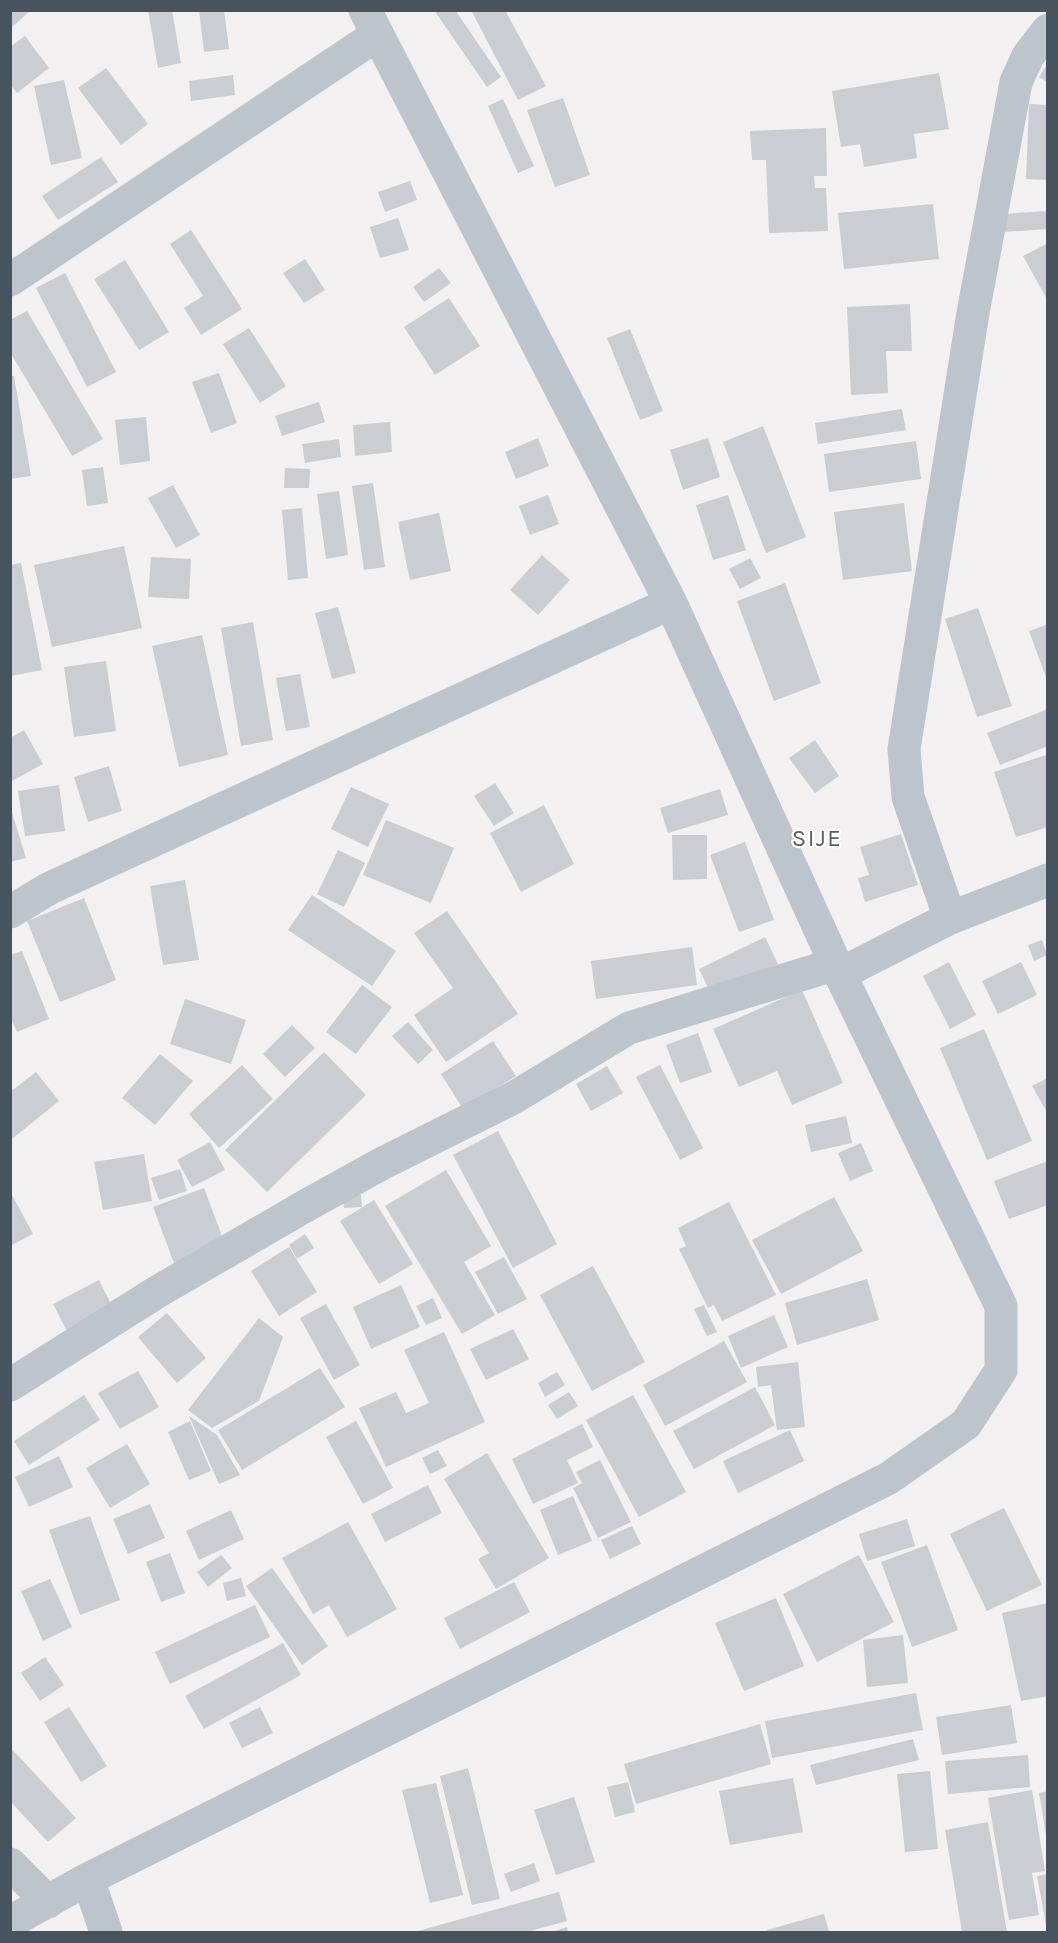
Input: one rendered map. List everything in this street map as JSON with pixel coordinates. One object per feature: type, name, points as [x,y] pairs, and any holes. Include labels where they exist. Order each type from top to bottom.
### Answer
[{"type":"street","points":[[10,280],[371,23],[671,603],[838,969],[1001,1306],[1001,1371],[966,1424],[889,1478],[88,1879],[10,1922]]},
{"type":"street","points":[[950,918],[908,797],[904,749],[973,313],[1016,82],[1028,56],[1047,30]]},
{"type":"street","points":[[10,912],[50,888],[671,603]]},
{"type":"street","points":[[10,1385],[157,1293],[307,1205],[383,1163],[515,1097],[629,1028],[838,969],[950,918],[1047,880]]},
{"type":"street","points":[[10,1864],[48,1902]]},
{"type":"street","points":[[88,1879],[106,1932]]},
{"type":"building","points":[[10,10],[31,10],[10,29]]},
{"type":"building","points":[[148,10],[172,10],[181,63],[158,68]]},
{"type":"building","points":[[199,10],[224,10],[229,49],[204,52]]},
{"type":"building","points":[[434,10],[455,10],[501,77],[487,87]]},
{"type":"building","points":[[471,10],[505,10],[546,86],[518,100]]},
{"type":"building","points":[[25,36],[49,68],[17,93],[10,84],[10,47]]},
{"type":"building","points":[[1048,63],[1048,83],[1039,77]]},
{"type":"building","points":[[106,68],[148,124],[121,145],[78,88]]},
{"type":"building","points":[[939,73],[949,129],[914,134],[917,158],[864,167],[860,144],[841,147],[832,91]]},
{"type":"building","points":[[233,75],[235,95],[191,101],[189,81]]},
{"type":"building","points":[[64,80],[82,158],[51,165],[34,86]]},
{"type":"building","points":[[563,98],[590,175],[555,187],[527,110]]},
{"type":"building","points":[[503,99],[534,166],[518,173],[488,106]]},
{"type":"building","points":[[1029,104],[1048,105],[1048,180],[1026,179]]},
{"type":"building","points":[[826,128],[827,176],[814,176],[815,188],[826,188],[828,231],[769,233],[766,160],[752,160],[750,131]]},
{"type":"building","points":[[101,157],[118,182],[58,220],[42,196]]},
{"type":"building","points":[[410,181],[417,200],[385,212],[378,192]]},
{"type":"building","points":[[933,204],[939,259],[844,269],[838,213]]},
{"type":"building","points":[[1048,211],[1048,229],[1003,232],[1002,214]]},
{"type":"building","points":[[398,218],[409,250],[380,258],[370,227]]},
{"type":"building","points":[[191,230],[242,309],[201,335],[184,308],[203,296],[170,244]]},
{"type":"building","points":[[1048,243],[1048,301],[1023,256]]},
{"type":"building","points":[[305,259],[325,290],[304,303],[283,273]]},
{"type":"building","points":[[125,260],[169,332],[139,350],[94,279]]},
{"type":"building","points":[[439,268],[451,283],[424,302],[413,287]]},
{"type":"building","points":[[65,273],[116,372],[87,387],[36,288]]},
{"type":"building","points":[[449,298],[480,346],[435,375],[404,327]]},
{"type":"building","points":[[910,304],[912,351],[886,351],[888,393],[851,395],[847,307]]},
{"type":"building","points":[[27,311],[103,439],[72,456],[10,352],[10,320]]},
{"type":"building","points":[[249,328],[286,386],[260,403],[223,344]]},
{"type":"building","points":[[630,329],[663,411],[640,420],[607,338]]},
{"type":"building","points":[[219,373],[237,423],[211,433],[192,382]]},
{"type":"building","points":[[10,376],[14,376],[31,476],[10,479]]},
{"type":"building","points":[[319,402],[325,422],[282,436],[275,416]]},
{"type":"building","points":[[902,409],[906,430],[818,444],[815,423]]},
{"type":"building","points":[[146,417],[150,461],[120,465],[115,420]]},
{"type":"building","points":[[390,422],[392,452],[355,456],[353,425]]},
{"type":"building","points":[[763,426],[806,537],[766,553],[723,442]]},
{"type":"building","points":[[538,438],[549,466],[516,479],[505,452]]},
{"type":"building","points":[[708,438],[720,477],[683,490],[670,450]]},
{"type":"building","points":[[339,439],[341,457],[305,463],[302,444]]},
{"type":"building","points":[[916,441],[921,479],[829,492],[824,454]]},
{"type":"building","points":[[103,467],[108,503],[87,506],[82,470]]},
{"type":"building","points":[[285,468],[310,469],[309,488],[284,488]]},
{"type":"building","points":[[373,483],[385,567],[364,570],[352,486]]},
{"type":"building","points":[[173,485],[200,535],[176,548],[148,498]]},
{"type":"building","points":[[339,491],[348,555],[326,559],[317,494]]},
{"type":"building","points":[[548,495],[559,524],[530,535],[519,506]]},
{"type":"building","points":[[728,495],[746,550],[713,560],[696,505]]},
{"type":"building","points":[[904,503],[912,571],[843,580],[834,512]]},
{"type":"building","points":[[302,508],[308,578],[288,580],[282,510]]},
{"type":"building","points":[[439,513],[451,571],[410,580],[398,522]]},
{"type":"building","points":[[124,546],[142,628],[52,647],[34,565]]},
{"type":"building","points":[[542,555],[570,580],[538,615],[510,590]]},
{"type":"building","points":[[151,557],[191,559],[189,599],[148,597]]},
{"type":"building","points":[[750,558],[761,578],[740,589],[729,569]]},
{"type":"building","points":[[21,563],[42,670],[10,676],[10,565]]},
{"type":"building","points":[[785,583],[821,683],[774,701],[737,601]]},
{"type":"building","points":[[338,607],[356,673],[332,679],[315,613]]},
{"type":"building","points":[[978,608],[1012,706],[977,717],[945,619]]},
{"type":"building","points":[[253,622],[273,740],[241,746],[221,628]]},
{"type":"building","points":[[1048,624],[1048,680],[1047,680],[1029,631]]},
{"type":"building","points":[[202,635],[228,755],[179,767],[152,646]]},
{"type":"building","points":[[106,661],[116,731],[74,737],[64,667]]},
{"type":"building","points":[[300,674],[310,727],[286,731],[276,678]]},
{"type":"building","points":[[1048,709],[1048,746],[1000,765],[987,733]]},
{"type":"building","points":[[24,730],[43,764],[10,782],[10,738]]},
{"type":"building","points":[[815,740],[839,776],[815,793],[789,758]]},
{"type":"building","points":[[1046,755],[1048,827],[1016,837],[994,772]]},
{"type":"building","points":[[109,766],[122,811],[88,822],[74,777]]},
{"type":"building","points":[[495,783],[514,813],[494,826],[474,796]]},
{"type":"building","points":[[59,785],[65,831],[25,836],[18,791]]},
{"type":"building","points":[[351,787],[389,804],[368,847],[331,829]]},
{"type":"building","points":[[720,789],[728,815],[668,833],[660,808]]},
{"type":"building","points":[[544,805],[574,864],[521,892],[490,833]]},
{"type":"building","points":[[10,806],[26,858],[10,862]]},
{"type":"building","points":[[386,820],[454,848],[431,903],[363,875]]},
{"type":"building","points":[[901,834],[918,885],[865,902],[858,878],[869,875],[860,847]]},
{"type":"building","points":[[672,835],[707,835],[707,879],[673,880]]},
{"type":"building","points":[[745,842],[774,920],[739,932],[710,855]]},
{"type":"building","points":[[338,850],[365,863],[344,907],[317,894]]},
{"type":"building","points":[[185,880],[199,960],[163,965],[150,886]]},
{"type":"building","points":[[312,895],[396,951],[372,986],[288,930]]},
{"type":"building","points":[[84,898],[116,980],[60,1002],[27,921]]},
{"type":"building","points":[[447,911],[518,1014],[446,1062],[414,1015],[453,988],[414,933]]},
{"type":"building","points":[[765,937],[778,964],[712,996],[699,969]]},
{"type":"building","points":[[1042,940],[1047,955],[1034,961],[1028,945]]},
{"type":"building","points":[[692,947],[697,985],[596,999],[591,961]]},
{"type":"building","points":[[22,951],[49,1019],[17,1032],[10,1016],[10,955]]},
{"type":"building","points":[[949,962],[976,1015],[950,1029],[923,976]]},
{"type":"building","points":[[1021,962],[1037,995],[998,1014],[982,981]]},
{"type":"building","points":[[362,985],[392,1007],[356,1054],[326,1032]]},
{"type":"building","points":[[802,990],[843,1083],[792,1105],[777,1071],[739,1087],[713,1029]]},
{"type":"building","points":[[185,999],[246,1020],[231,1064],[170,1044]]},
{"type":"building","points":[[408,1022],[433,1050],[418,1064],[392,1036]]},
{"type":"building","points":[[292,1025],[315,1048],[285,1077],[263,1054]]},
{"type":"building","points":[[984,1029],[1032,1141],[987,1160],[940,1048]]},
{"type":"building","points":[[698,1033],[712,1072],[680,1083],[666,1045]]},
{"type":"building","points":[[493,1041],[516,1076],[463,1109],[441,1074]]},
{"type":"building","points":[[324,1052],[366,1095],[267,1192],[225,1150]]},
{"type":"building","points":[[160,1054],[193,1081],[155,1125],[122,1098]]},
{"type":"building","points":[[242,1065],[273,1099],[219,1148],[189,1114]]},
{"type":"building","points":[[660,1065],[703,1148],[680,1160],[636,1077]]},
{"type":"building","points":[[607,1066],[623,1093],[591,1111],[576,1084]]},
{"type":"building","points":[[36,1072],[59,1101],[12,1139],[10,1092]]},
{"type":"building","points":[[1048,1078],[1048,1114],[1032,1086]]},
{"type":"building","points":[[846,1116],[852,1143],[811,1152],[805,1125]]},
{"type":"building","points":[[498,1131],[557,1244],[513,1268],[453,1155]]},
{"type":"building","points":[[210,1142],[225,1170],[192,1187],[177,1160]]},
{"type":"building","points":[[861,1143],[873,1171],[850,1181],[838,1153]]},
{"type":"building","points":[[144,1154],[152,1201],[103,1210],[94,1162]]},
{"type":"building","points":[[1048,1161],[1048,1205],[1009,1219],[994,1181]]},
{"type":"building","points":[[180,1169],[187,1191],[159,1200],[151,1178]]},
{"type":"building","points":[[446,1170],[491,1246],[464,1262],[495,1315],[462,1334],[385,1206]]},
{"type":"building","points":[[204,1188],[225,1244],[174,1263],[153,1207]]},
{"type":"building","points":[[10,1191],[33,1234],[10,1246]]},
{"type":"building","points":[[361,1195],[362,1207],[344,1208],[343,1197]]},
{"type":"building","points":[[834,1197],[863,1251],[781,1294],[752,1240]]},
{"type":"building","points":[[374,1200],[413,1264],[379,1284],[340,1221]]},
{"type":"building","points":[[729,1202],[776,1295],[722,1321],[714,1305],[708,1308],[679,1249],[686,1246],[678,1228]]},
{"type":"building","points":[[305,1234],[314,1248],[297,1259],[289,1245]]},
{"type":"building","points":[[289,1247],[317,1292],[279,1316],[251,1271]]},
{"type":"building","points":[[504,1257],[527,1299],[498,1314],[475,1272]]},
{"type":"building","points":[[593,1266],[645,1362],[592,1391],[540,1295]]},
{"type":"building","points":[[867,1279],[879,1320],[797,1345],[785,1303]]},
{"type":"building","points":[[99,1280],[114,1310],[68,1333],[53,1304]]},
{"type":"building","points":[[401,1285],[420,1327],[371,1349],[353,1307]]},
{"type":"building","points":[[433,1298],[442,1318],[426,1325],[416,1306]]},
{"type":"building","points":[[326,1304],[360,1365],[334,1380],[300,1318]]},
{"type":"building","points":[[704,1305],[717,1332],[707,1336],[694,1309]]},
{"type":"building","points":[[167,1313],[206,1358],[177,1383],[138,1337]]},
{"type":"building","points":[[774,1315],[788,1347],[741,1368],[728,1336]]},
{"type":"building","points":[[259,1318],[283,1337],[259,1401],[212,1428],[188,1410]]},
{"type":"building","points":[[513,1329],[529,1359],[486,1380],[470,1349]]},
{"type":"building","points":[[444,1332],[485,1422],[386,1467],[359,1408],[396,1392],[406,1413],[429,1403],[404,1350]]},
{"type":"building","points":[[724,1341],[747,1382],[665,1426],[643,1385]]},
{"type":"building","points":[[798,1362],[805,1427],[777,1430],[771,1385],[758,1387],[756,1367]]},
{"type":"building","points":[[320,1368],[345,1407],[242,1470],[218,1430]]},
{"type":"building","points":[[138,1371],[159,1407],[120,1429],[98,1393]]},
{"type":"building","points":[[557,1372],[565,1385],[545,1397],[538,1383]]},
{"type":"building","points":[[755,1387],[775,1425],[694,1469],[673,1431]]},
{"type":"building","points":[[569,1392],[578,1406],[557,1419],[548,1405]]},
{"type":"building","points":[[84,1395],[100,1420],[29,1465],[14,1441]]},
{"type":"building","points":[[633,1395],[686,1492],[639,1517],[586,1420]]},
{"type":"building","points":[[189,1416],[217,1435],[240,1475],[219,1484]]},
{"type":"building","points":[[190,1421],[211,1471],[189,1480],[168,1432]]},
{"type":"building","points":[[356,1421],[393,1488],[363,1504],[326,1437]]},
{"type":"building","points":[[582,1424],[593,1447],[567,1460],[578,1483],[533,1504],[512,1459]]},
{"type":"building","points":[[790,1430],[804,1461],[738,1493],[723,1461]]},
{"type":"building","points":[[127,1444],[150,1484],[110,1508],[86,1468]]},
{"type":"building","points":[[438,1450],[447,1466],[430,1474],[422,1458]]},
{"type":"building","points":[[487,1453],[549,1558],[496,1589],[478,1559],[489,1553],[444,1479]]},
{"type":"building","points":[[59,1456],[73,1487],[29,1507],[15,1477]]},
{"type":"building","points":[[600,1460],[631,1522],[598,1538],[573,1488],[582,1483],[576,1472]]},
{"type":"building","points":[[428,1485],[442,1513],[385,1542],[371,1514]]},
{"type":"building","points":[[573,1496],[592,1541],[558,1555],[540,1510]]},
{"type":"building","points":[[150,1504],[165,1538],[128,1554],[113,1519]]},
{"type":"building","points":[[1004,1508],[1042,1585],[987,1611],[950,1534]]},
{"type":"building","points":[[231,1510],[244,1539],[199,1560],[186,1531]]},
{"type":"building","points":[[90,1516],[120,1600],[80,1615],[49,1530]]},
{"type":"building","points":[[907,1519],[915,1546],[867,1561],[859,1534]]},
{"type":"building","points":[[348,1522],[397,1609],[347,1637],[329,1605],[313,1614],[282,1558]]},
{"type":"building","points":[[632,1526],[641,1544],[610,1559],[601,1540]]},
{"type":"building","points":[[927,1545],[958,1630],[912,1647],[881,1562]]},
{"type":"building","points":[[170,1553],[185,1593],[161,1602],[146,1562]]},
{"type":"building","points":[[221,1555],[232,1568],[208,1587],[197,1572]]},
{"type":"building","points":[[859,1555],[894,1622],[817,1662],[783,1594]]},
{"type":"building","points":[[272,1568],[328,1646],[302,1665],[246,1586]]},
{"type":"building","points":[[241,1578],[246,1596],[227,1601],[223,1583]]},
{"type":"building","points":[[50,1579],[72,1627],[43,1641],[21,1591]]},
{"type":"building","points":[[514,1582],[530,1612],[460,1649],[444,1618]]},
{"type":"building","points":[[776,1598],[804,1666],[744,1691],[715,1623]]},
{"type":"building","points":[[1048,1603],[1048,1696],[1021,1701],[1002,1613]]},
{"type":"building","points":[[255,1605],[270,1637],[170,1684],[155,1652]]},
{"type":"building","points":[[903,1635],[908,1683],[867,1687],[863,1640]]},
{"type":"building","points":[[283,1643],[301,1675],[204,1729],[185,1696]]},
{"type":"building","points":[[45,1657],[64,1685],[40,1701],[21,1673]]},
{"type":"building","points":[[916,1693],[923,1730],[772,1758],[765,1721]]},
{"type":"building","points":[[1011,1705],[1017,1743],[942,1755],[936,1717]]},
{"type":"building","points":[[69,1707],[107,1766],[81,1782],[44,1722]]},
{"type":"building","points":[[260,1707],[273,1733],[242,1748],[229,1723]]},
{"type":"building","points":[[760,1724],[771,1764],[636,1804],[624,1764]]},
{"type":"building","points":[[913,1739],[919,1760],[816,1785],[810,1765]]},
{"type":"building","points":[[10,1747],[76,1818],[48,1842],[10,1801]]},
{"type":"building","points":[[1028,1755],[1030,1787],[948,1794],[945,1761]]},
{"type":"building","points":[[468,1768],[500,1899],[472,1905],[440,1776]]},
{"type":"building","points":[[930,1771],[938,1849],[905,1852],[897,1774]]},
{"type":"building","points":[[793,1778],[803,1832],[730,1845],[719,1791]]},
{"type":"building","points":[[628,1782],[635,1812],[615,1817],[607,1787]]},
{"type":"building","points":[[436,1783],[463,1895],[430,1903],[402,1790]]},
{"type":"building","points":[[1032,1790],[1045,1871],[1032,1873],[1039,1915],[1009,1920],[988,1798]]},
{"type":"building","points":[[1048,1791],[1048,1835],[1046,1835],[1039,1793]]},
{"type":"building","points":[[574,1797],[595,1862],[556,1875],[534,1810]]},
{"type":"building","points":[[988,1822],[1007,1932],[962,1932],[945,1830]]},
{"type":"building","points":[[534,1863],[540,1881],[511,1892],[504,1874]]},
{"type":"building","points":[[1048,1874],[1048,1925],[1046,1925],[1037,1876]]},
{"type":"building","points":[[559,1892],[567,1921],[526,1932],[414,1932]]},
{"type":"building","points":[[824,1914],[829,1932],[768,1932],[767,1930]]},
{"type":"building","points":[[567,1927],[568,1932],[551,1932]]},
{"type":"district","name":"SIJE","points":[[817,838]]}]
